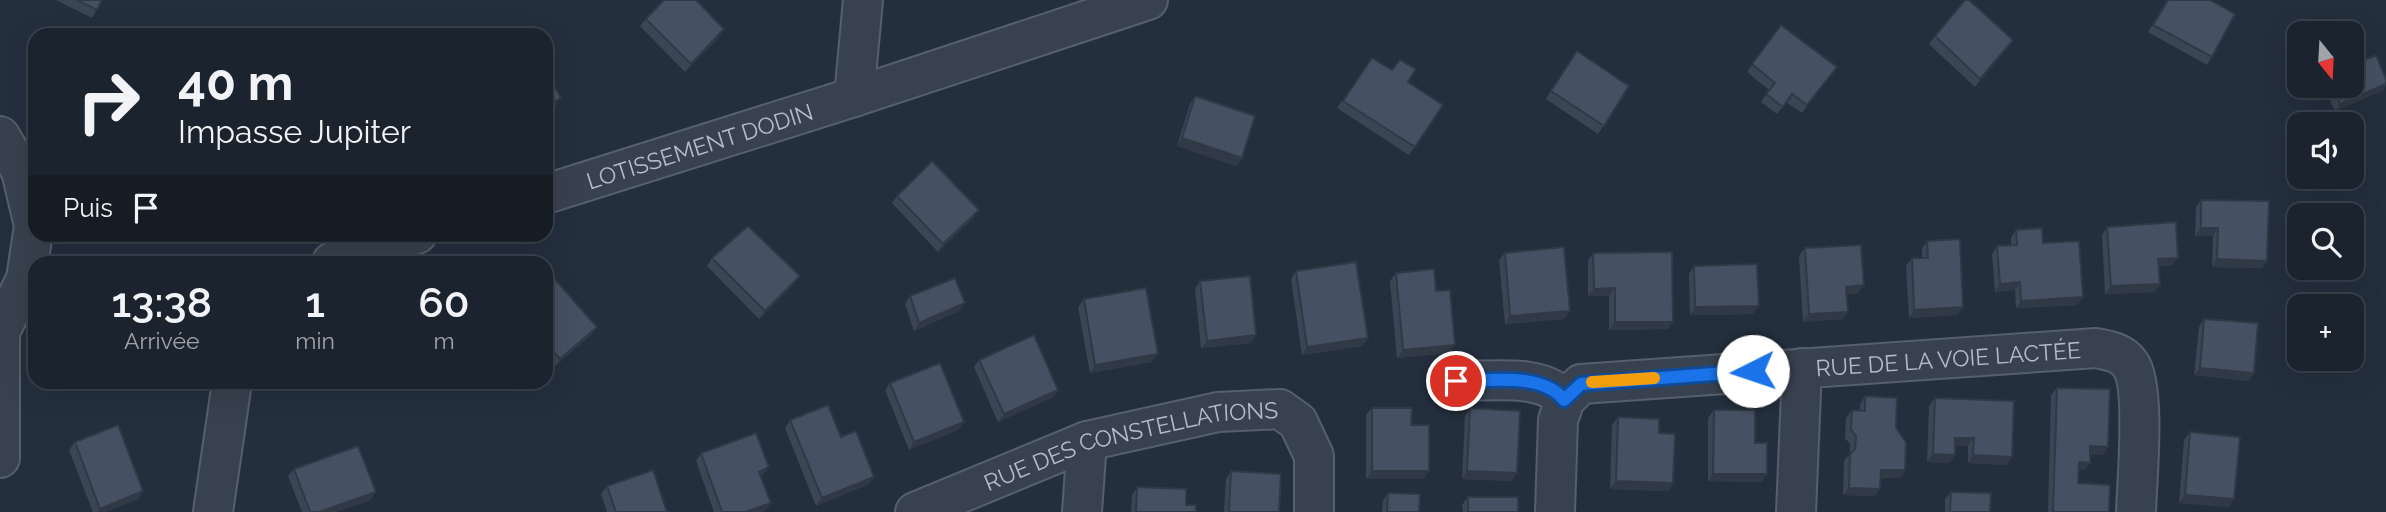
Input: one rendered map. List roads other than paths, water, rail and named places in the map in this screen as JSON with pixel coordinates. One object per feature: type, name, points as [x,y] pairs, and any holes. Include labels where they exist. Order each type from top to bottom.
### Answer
[{"type":"street","points":[[854,97],[863,0]]},
{"type":"street","name":"LOTISSEMENT DODIN","points":[[553,192],[854,97],[1148,0]]},
{"type":"street","points":[[0,136],[21,171],[28,201]]},
{"type":"street","points":[[350,256],[392,242]]},
{"type":"street","points":[[0,458],[0,332],[26,279],[28,266]]},
{"type":"street","name":"RUE DE LA VOIE LACTÉE","points":[[1564,400],[1581,384],[1606,381],[2096,348],[2119,353],[2131,366],[2138,389],[2136,512]]},
{"type":"street","points":[[1796,512],[1802,368]]},
{"type":"street","points":[[1456,381],[1541,383],[1556,389],[1564,400],[1558,420],[1555,512]]},
{"type":"street","points":[[213,512],[231,389]]},
{"type":"street","name":"RUE DES CONSTELLATIONS","points":[[915,512],[1087,441],[1218,412],[1280,409],[1298,422],[1314,456],[1314,512]]},
{"type":"street","points":[[1082,512],[1087,441]]}]
